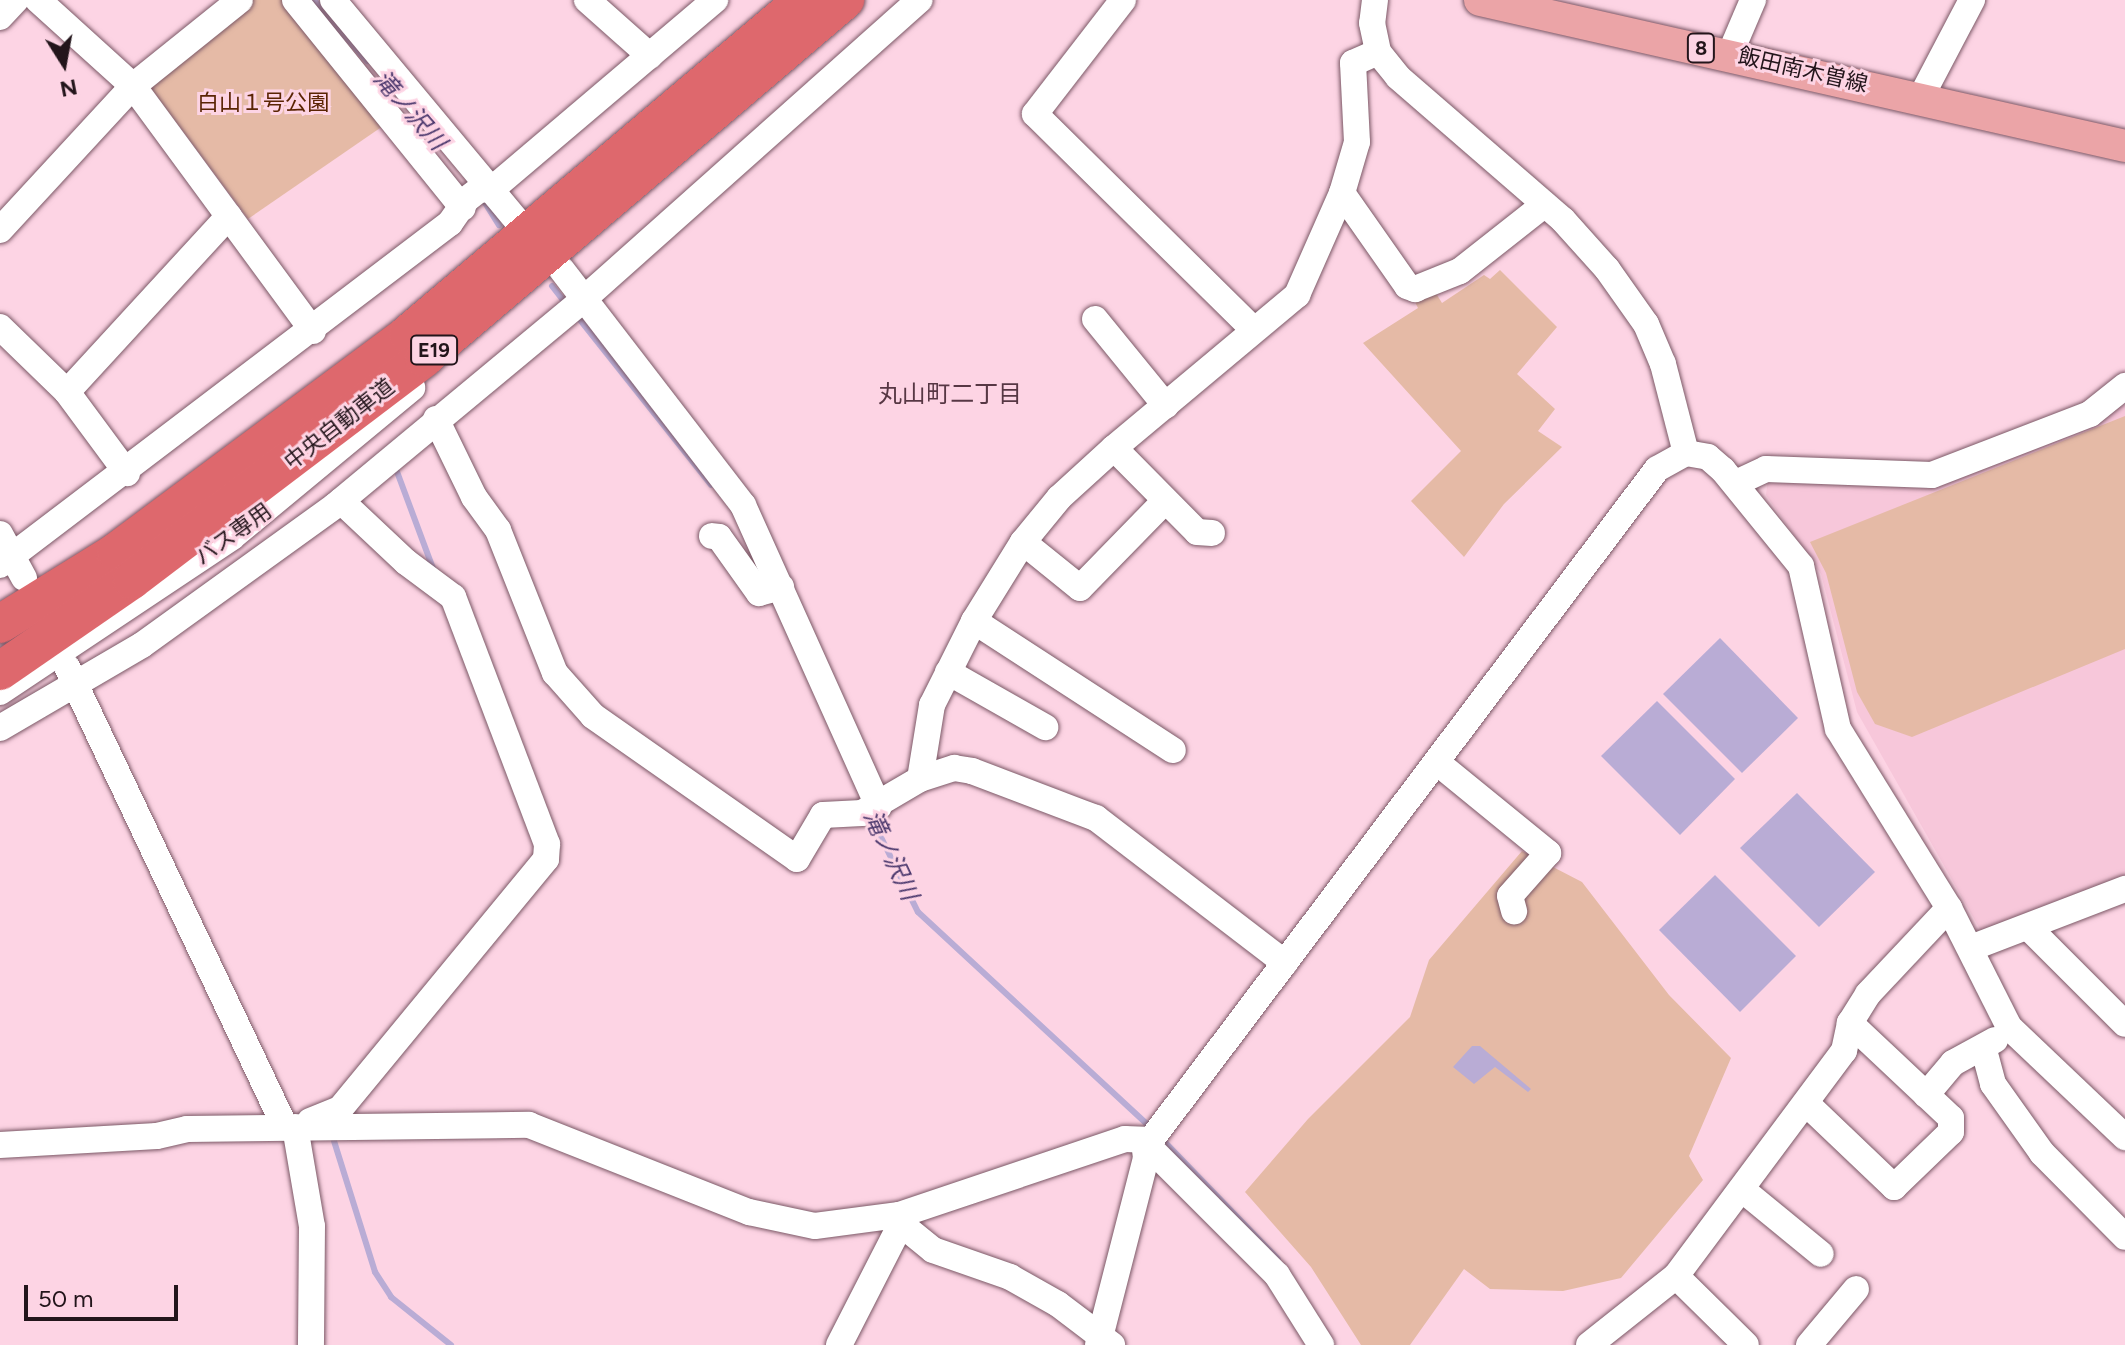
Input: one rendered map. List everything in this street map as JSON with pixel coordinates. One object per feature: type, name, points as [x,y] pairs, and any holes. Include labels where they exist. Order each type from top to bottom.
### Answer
[{"type":"highway","name":"中央自動車道","points":[[0,624],[152,525],[408,334],[803,0]]},
{"type":"highway","name":"中央自動車道","points":[[0,671],[319,441],[477,314],[845,0]]},
{"type":"main road","name":"飯田南木曽線","points":[[1480,0],[1543,7],[2125,146]]},
{"type":"street","points":[[0,17],[16,0]]},
{"type":"street","points":[[38,0],[133,86],[313,331]]},
{"type":"street","points":[[0,230],[133,86],[240,0]]},
{"type":"street","points":[[295,0],[475,196],[519,223]]},
{"type":"street","points":[[333,0],[475,196]]},
{"type":"street","points":[[587,0],[650,56]]},
{"type":"street","points":[[0,534],[13,567],[127,473],[450,223],[475,196],[715,0]]},
{"type":"street","points":[[0,728],[70,672],[142,645],[341,501],[573,304],[919,0]]},
{"type":"street","points":[[1123,0],[1035,114],[1252,328]]},
{"type":"street","points":[[1375,0],[1372,23],[1378,52],[1398,77],[1544,205],[1607,269],[1646,324],[1663,364],[1686,453]]},
{"type":"street","points":[[1730,54],[1753,0]]},
{"type":"street","points":[[1921,97],[1972,0]]},
{"type":"street","points":[[920,779],[932,705],[974,621],[1023,542],[1059,498],[1114,448],[1166,406],[1252,328],[1297,295],[1342,193],[1359,129],[1353,63],[1378,52]]},
{"type":"street","points":[[1342,193],[1407,286],[1415,289],[1460,271],[1544,205]]},
{"type":"street","points":[[67,392],[229,216]]},
{"type":"street","points":[[562,270],[573,304],[693,457],[743,505],[773,589],[872,809]]},
{"type":"street","name":"バス専用","points":[[0,692],[232,537],[450,355],[477,314]]},
{"type":"street","points":[[1095,319],[1166,406]]},
{"type":"street","points":[[0,327],[67,392],[127,473]]},
{"type":"street","points":[[1736,483],[1766,469],[1932,475],[2090,414],[2125,386]]},
{"type":"street","points":[[436,419],[474,497],[498,530],[555,673],[593,716],[797,859],[823,815],[872,809],[920,779],[954,768],[972,771],[1096,818],[1285,963]]},
{"type":"street","points":[[1114,448],[1197,532],[1212,533]]},
{"type":"street","points":[[900,1220],[933,1250],[1010,1277],[1104,1342],[1154,1135],[1439,764],[1657,469],[1686,453],[1708,457],[1736,483],[1801,566],[1838,729],[1949,908],[2009,1027],[2125,1137]]},
{"type":"street","points":[[290,1127],[340,1109],[546,859],[547,844],[440,587],[341,501]]},
{"type":"street","points":[[1023,542],[1080,588],[1165,501]]},
{"type":"street","points":[[0,605],[122,527],[152,525]]},
{"type":"street","points":[[712,536],[719,537],[757,591],[773,589]]},
{"type":"street","points":[[974,621],[1173,750]]},
{"type":"street","points":[[70,672],[290,1127],[312,1226],[311,1345]]},
{"type":"street","points":[[948,672],[1045,727]]},
{"type":"street","points":[[1439,764],[1529,829],[1548,853],[1510,896],[1514,911]]},
{"type":"street","points":[[1971,948],[2125,889]]},
{"type":"street","points":[[1589,1345],[1676,1276],[1808,1105],[1844,1051],[1850,1023],[1868,994],[1949,908]]},
{"type":"street","points":[[2028,927],[2125,1024]]},
{"type":"street","points":[[2100,999],[2125,988]]},
{"type":"street","points":[[1808,1105],[1894,1187],[1951,1132],[1951,1118],[1850,1023]]},
{"type":"street","points":[[1926,1095],[1953,1063],[1984,1050],[2009,1027]]},
{"type":"street","points":[[1984,1050],[1993,1084],[2042,1153],[2116,1206],[2125,1237]]},
{"type":"street","points":[[0,1145],[157,1136],[187,1129],[529,1125],[749,1212],[815,1226],[900,1220],[1125,1139],[1154,1135]]},
{"type":"street","points":[[1154,1135],[1277,1275],[1321,1345]]},
{"type":"street","points":[[1744,1191],[1821,1254]]},
{"type":"street","points":[[839,1345],[900,1220]]},
{"type":"street","points":[[1676,1276],[1746,1345]]},
{"type":"street","points":[[1809,1345],[1856,1289]]},
{"type":"shaded area","points":[[2125,405],[2125,878],[1981,931],[1857,712],[1821,574],[1766,495],[1768,478],[1927,489]]},
{"type":"shaded area","points":[[1720,638],[1798,718],[1742,773],[1663,694]]},
{"type":"shaded area","points":[[1657,701],[1735,779],[1680,835],[1601,756]]},
{"type":"shaded area","points":[[1797,793],[1875,872],[1819,927],[1740,848]]},
{"type":"shaded area","points":[[1715,875],[1796,956],[1740,1012],[1659,930]]},
{"type":"shaded area","points":[[1472,1046],[1480,1046],[1531,1089],[1528,1092],[1495,1067],[1474,1084],[1453,1067]]},
{"type":"green space","name":"白山１号公園","points":[[251,0],[285,0],[383,126],[248,219],[148,84]]},
{"type":"green space","points":[[1500,270],[1557,327],[1517,374],[1555,409],[1538,431],[1562,447],[1504,504],[1464,557],[1411,501],[1461,451],[1363,343],[1418,308],[1414,300],[1434,290],[1442,303],[1484,275],[1490,279]]},
{"type":"green space","points":[[2125,416],[2125,649],[1912,737],[1875,724],[1857,692],[1826,573],[1810,542]]},
{"type":"green space","points":[[1522,851],[1582,882],[1669,995],[1731,1058],[1689,1156],[1703,1180],[1621,1278],[1563,1291],[1490,1289],[1464,1269],[1410,1345],[1361,1345],[1311,1267],[1245,1192],[1308,1119],[1410,1017],[1429,960]]},
{"type":"waterway","name":"滝ノ沢川","points":[[314,0],[367,61]]},
{"type":"waterway","name":"滝ノ沢川","points":[[482,198],[499,225]]},
{"type":"waterway","name":"滝ノ沢川","points":[[552,286],[566,304]]},
{"type":"waterway","name":"滝ノ沢川","points":[[576,315],[711,485]]},
{"type":"waterway","points":[[396,469],[434,571]]},
{"type":"waterway","name":"滝ノ沢川","points":[[870,815],[918,912],[1150,1127]]},
{"type":"waterway","name":"滝ノ沢川","points":[[1161,1138],[1278,1259]]},
{"type":"waterway","points":[[334,1141],[375,1272],[391,1297],[451,1345]]},
{"type":"district","name":"丸山町二丁目","points":[[950,394]]}]
